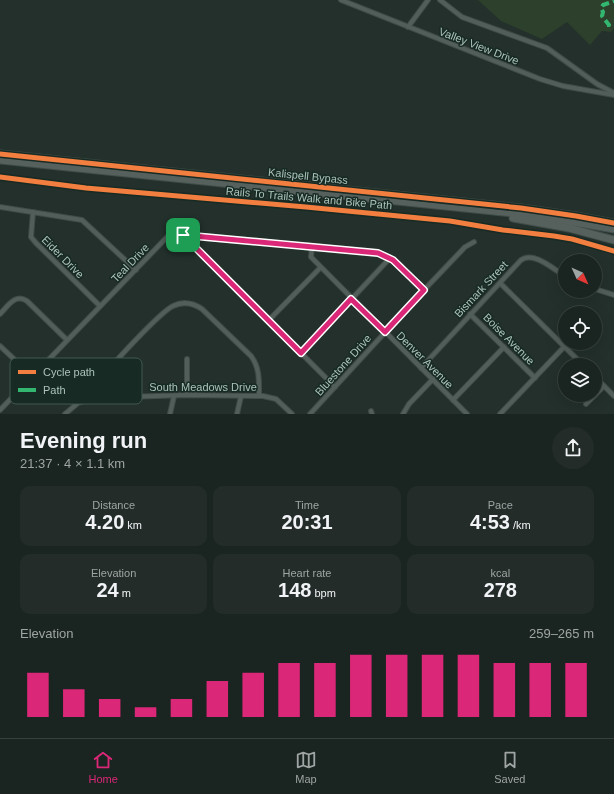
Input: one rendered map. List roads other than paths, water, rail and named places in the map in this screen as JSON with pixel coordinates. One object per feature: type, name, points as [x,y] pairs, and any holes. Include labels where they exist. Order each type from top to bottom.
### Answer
[{"type":"highway","name":"Kalispell Bypass","points":[[0,154],[522,208],[614,223]]},
{"type":"highway","name":"Kalispell Bypass","points":[[0,160],[483,210],[553,218],[614,229]]},
{"type":"highway","points":[[483,210],[505,216],[582,231],[614,240]]},
{"type":"street","name":"Valley View Drive","points":[[341,0],[545,81],[563,86],[614,94]]},
{"type":"street","points":[[408,27],[428,0]]},
{"type":"street","points":[[440,0],[462,17],[547,48],[597,84],[614,94]]},
{"type":"street","points":[[0,206],[82,220],[136,270]]},
{"type":"street","name":"Eider Drive","points":[[33,212],[31,237],[100,306]]},
{"type":"street","name":"Teal Drive","points":[[50,358],[170,234],[373,252],[390,258],[424,290]]},
{"type":"street","points":[[183,235],[335,387]]},
{"type":"street","name":"Bluestone Drive","points":[[310,414],[424,290],[466,247],[474,242]]},
{"type":"street","name":"Denver Avenue","points":[[312,247],[311,257],[320,268],[467,414]]},
{"type":"street","name":"Bismark Street","points":[[421,368],[470,314],[526,257],[530,256],[539,260],[558,272]]},
{"type":"street","points":[[301,353],[390,258]]},
{"type":"street","points":[[268,321],[320,268]]},
{"type":"street","points":[[500,283],[558,341]]},
{"type":"street","points":[[602,291],[614,295]]},
{"type":"street","points":[[0,314],[12,301],[17,298],[22,298],[27,301],[67,340]]},
{"type":"street","points":[[120,358],[167,309],[176,305],[187,303],[199,306],[251,356],[256,363],[258,370],[259,395]]},
{"type":"street","name":"Boise Avenue","points":[[470,314],[535,378]]},
{"type":"street","points":[[0,346],[13,358]]},
{"type":"street","points":[[453,400],[504,347]]},
{"type":"street","points":[[500,414],[561,350]]},
{"type":"street","points":[[567,350],[576,358]]},
{"type":"street","points":[[187,359],[187,395]]},
{"type":"street","points":[[403,414],[409,404],[432,380]]},
{"type":"street","points":[[604,386],[614,396]]},
{"type":"street","name":"South Meadows Drive","points":[[142,396],[259,395],[273,398],[292,414]]},
{"type":"street","points":[[170,414],[174,396]]},
{"type":"street","points":[[237,414],[242,396]]},
{"type":"street","name":"Teal Drive","points":[[1,412],[10,402]]},
{"type":"street","name":"South Meadows Drive","points":[[65,414],[76,404]]}]
